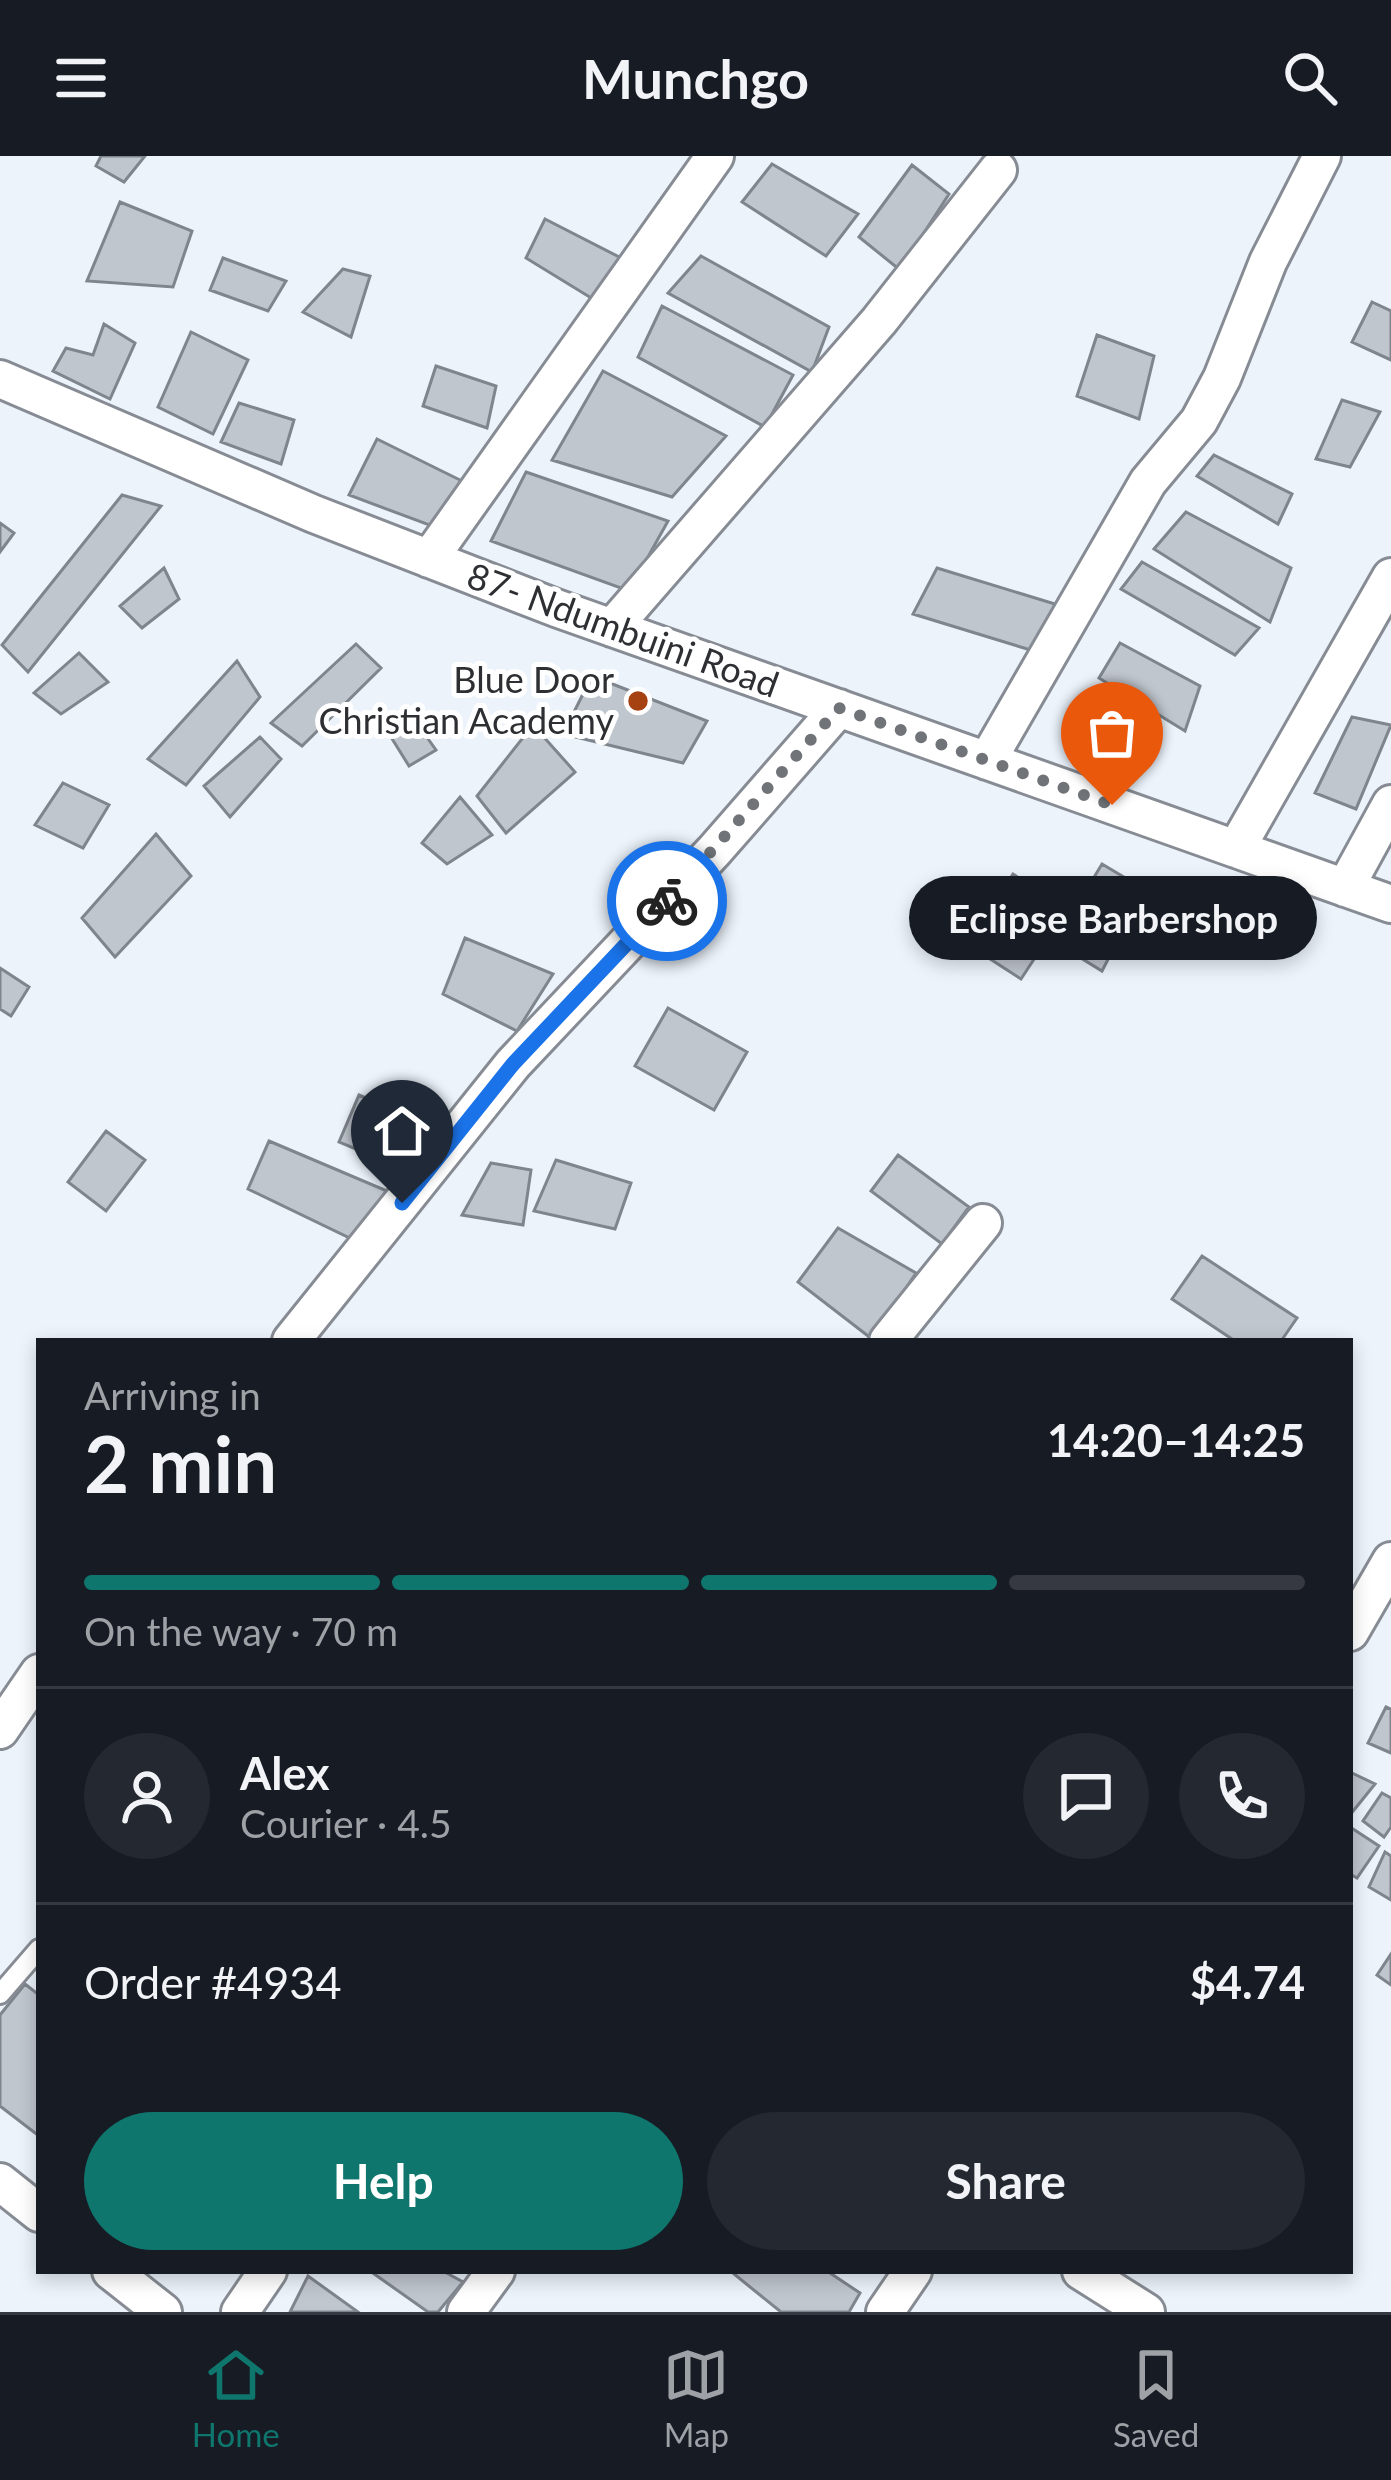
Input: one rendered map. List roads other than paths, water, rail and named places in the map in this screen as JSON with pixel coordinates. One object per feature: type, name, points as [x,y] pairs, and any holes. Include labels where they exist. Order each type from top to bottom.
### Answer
[{"type":"street","points":[[429,559],[715,156]]},
{"type":"street","points":[[987,760],[1148,482],[1207,406],[1268,262],[1322,156]]},
{"type":"street","points":[[612,628],[879,321],[998,170]]},
{"type":"street","name":"87- Ndumbuini Road","points":[[0,380],[429,559],[612,628],[1391,904]]},
{"type":"street","points":[[1237,849],[1391,577]]},
{"type":"street","points":[[293,1338],[513,1064],[714,851],[839,708]]},
{"type":"street","points":[[1345,888],[1391,804]]},
{"type":"street","points":[[890,1338],[983,1223]]},
{"type":"street","points":[[1353,1627],[1391,1561]]},
{"type":"street","points":[[0,1730],[36,1677]]},
{"type":"street","points":[[0,2182],[36,2211]]},
{"type":"street","points":[[240,2312],[266,2274]]},
{"type":"street","points":[[466,2312],[494,2274]]},
{"type":"street","points":[[885,2312],[911,2274]]},
{"type":"street","points":[[1086,2274],[1146,2312]]},
{"type":"lane","points":[[0,1994],[36,1952]]},
{"type":"place","name":"Blue Door Christian Academy","points":[[638,701]]},
{"type":"place","name":"Eclipse Barbershop","points":[[1112,805]]}]
